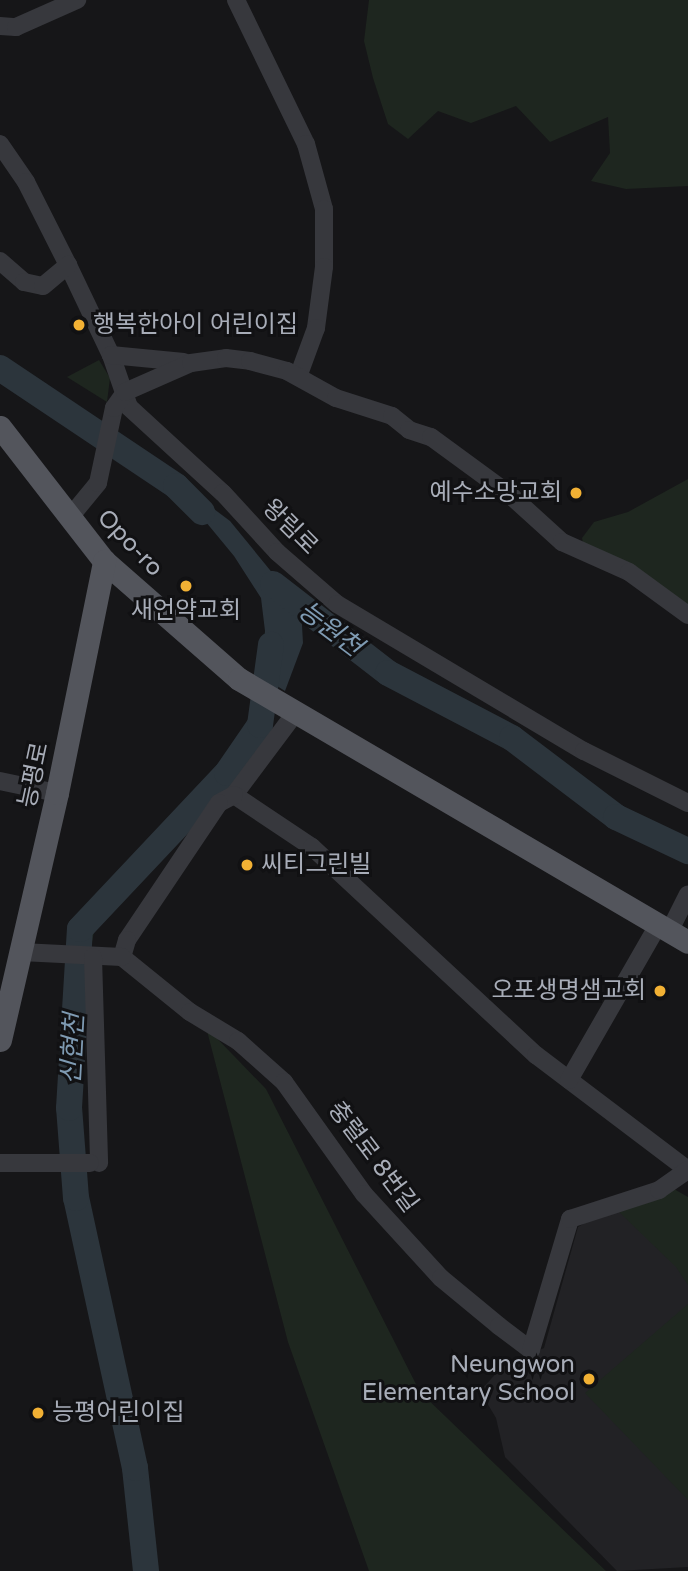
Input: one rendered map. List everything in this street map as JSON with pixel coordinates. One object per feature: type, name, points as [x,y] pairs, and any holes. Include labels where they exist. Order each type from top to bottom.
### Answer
[{"type":"main road","name":"Opo-ro","points":[[0,427],[104,561],[239,679],[673,929]]},
{"type":"main road","name":"능평로","points":[[0,1040],[57,793],[104,561]]},
{"type":"street","points":[[0,26],[16,27],[77,0]]},
{"type":"street","points":[[236,0],[306,144],[324,209],[324,268],[316,328],[298,377]]},
{"type":"street","name":"왕림로","points":[[0,144],[26,182],[68,265],[111,355],[129,407],[337,604],[584,751],[688,803]]},
{"type":"street","points":[[0,261],[24,282],[43,286],[68,265]]},
{"type":"street","points":[[111,355],[191,363],[226,358],[250,361],[298,377],[431,437],[509,494],[562,542],[629,572],[688,615]]},
{"type":"street","points":[[70,517],[99,479],[114,408],[125,391],[191,363]]},
{"type":"street","points":[[21,952],[69,957],[122,957],[127,940],[219,803],[234,795],[296,712]]},
{"type":"street","points":[[0,781],[57,793]]},
{"type":"street","name":"충렬로 8번길","points":[[122,957],[158,989],[238,1041],[270,1069],[302,1104],[364,1194],[418,1253],[531,1350],[570,1219],[659,1190],[688,1170],[569,1080],[321,854],[234,795]]},
{"type":"street","points":[[569,1080],[673,929],[688,894]]},
{"type":"street","points":[[0,1163],[94,1163],[91,957]]},
{"type":"shaded area","points":[[369,0],[688,0],[688,186],[626,189],[591,181],[610,153],[608,117],[550,142],[516,106],[471,123],[438,111],[408,139],[388,124],[373,78],[364,41]]},
{"type":"shaded area","points":[[99,360],[110,378],[107,402],[67,377]]},
{"type":"shaded area","points":[[150,468],[186,488],[230,521],[301,608],[303,643],[285,691],[261,676],[265,631],[261,598],[234,556],[177,487]]},
{"type":"shaded area","points":[[688,479],[688,607],[584,548],[582,538],[594,522],[628,512]]},
{"type":"shaded area","points":[[257,706],[270,715],[255,732],[253,725]]},
{"type":"shaded area","points":[[270,715],[271,723],[239,758],[255,733]]},
{"type":"shaded area","points":[[138,871],[94,932],[90,953],[80,951],[80,930]]},
{"type":"shaded area","points":[[206,1027],[266,1089],[420,1392],[606,1571],[369,1571],[288,1342]]},
{"type":"shaded area","points":[[674,1189],[688,1197],[688,1285],[676,1267],[617,1210]]},
{"type":"shaded area","name":"Neungwon Elementary School","points":[[688,1197],[688,1567],[617,1571],[505,1457],[496,1418],[480,1391],[502,1367],[544,1348],[578,1227],[597,1216]]},
{"type":"shaded area","points":[[688,1304],[688,1500],[585,1393]]},
{"type":"waterway","name":"능원천","points":[[0,368],[176,486],[202,512]]},
{"type":"waterway","name":"능원천","points":[[273,584],[388,673],[512,738],[616,817],[688,851]]},
{"type":"waterway","name":"신현천","points":[[146,1571],[135,1468],[76,1198],[69,1108],[80,929],[227,773],[260,725],[271,645]]},
{"type":"place","name":"행복한아이 어린이집","points":[[79,325]]},
{"type":"place","name":"예수소망교회","points":[[576,493]]},
{"type":"place","name":"새언약교회","points":[[186,586]]},
{"type":"place","name":"씨티그린빌","points":[[247,865]]},
{"type":"place","name":"오포생명샘교회","points":[[660,991]]},
{"type":"place","name":"Neungwon Elementary School","points":[[589,1379]]},
{"type":"place","name":"능평어린이집","points":[[38,1413]]}]
